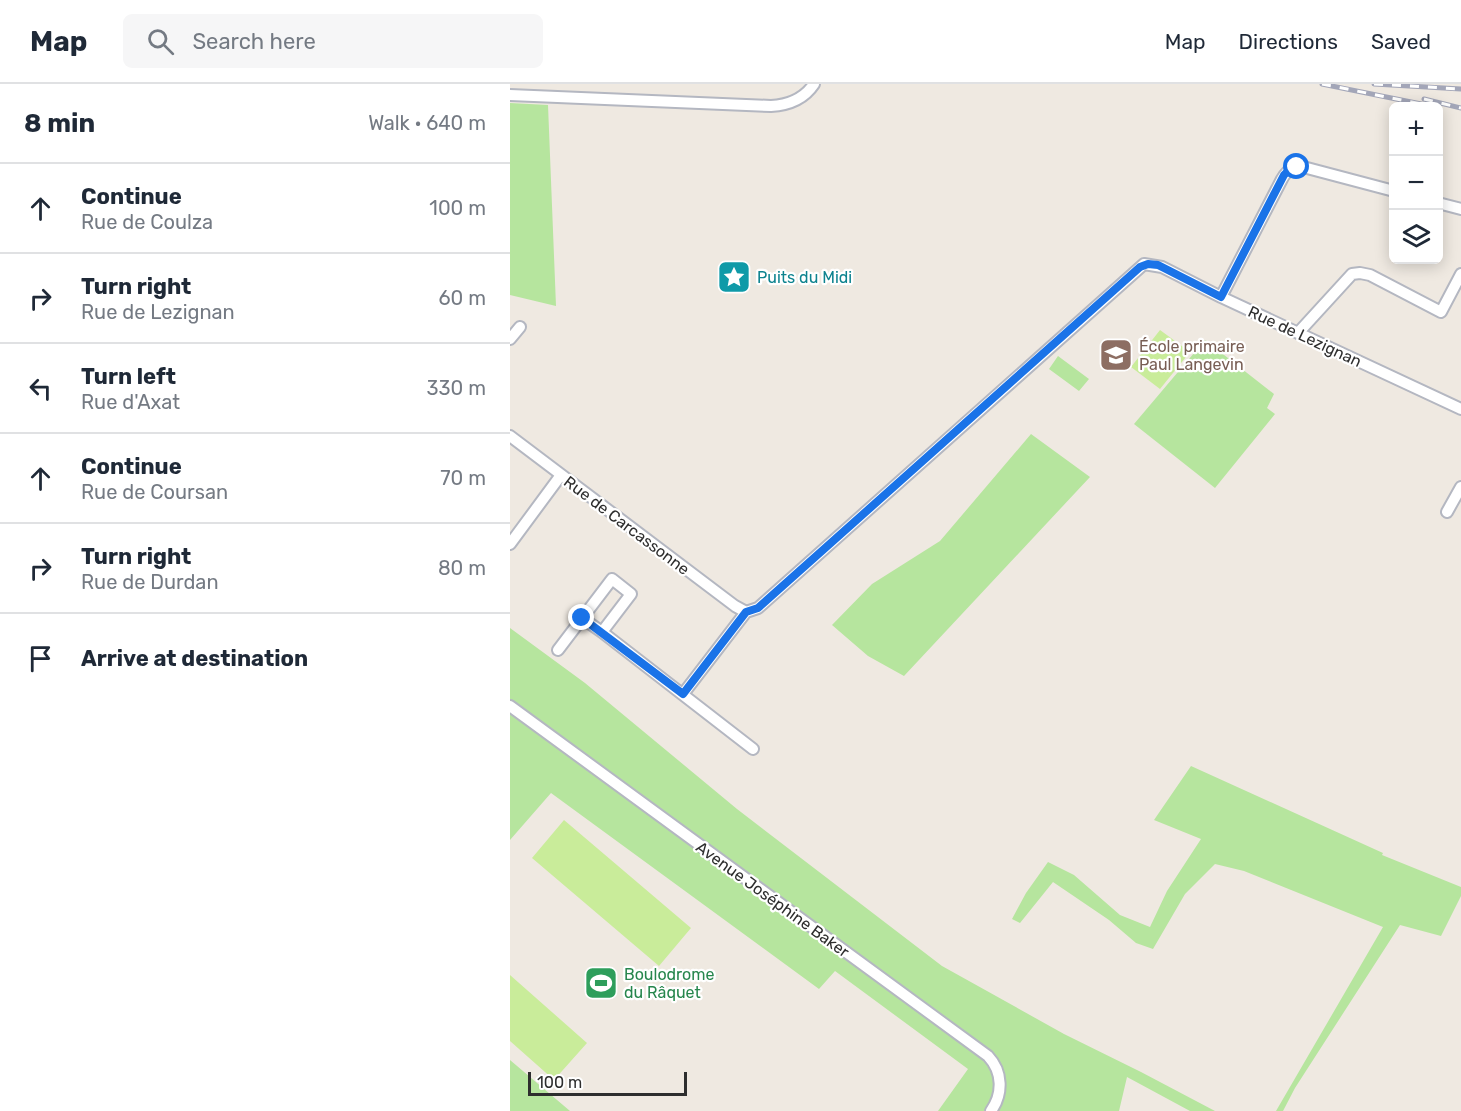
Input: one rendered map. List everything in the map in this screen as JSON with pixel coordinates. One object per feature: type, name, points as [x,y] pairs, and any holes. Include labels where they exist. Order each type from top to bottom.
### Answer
[{"type":"street","points":[[510,95],[771,106],[785,105],[797,100],[814,84]]},
{"type":"street","points":[[1221,297],[1284,175],[1290,169],[1307,168],[1389,190]]},
{"type":"street","points":[[1443,204],[1461,209]]},
{"type":"street","name":"Rue de Lezignan","points":[[746,612],[758,608],[1136,269],[1148,264],[1162,267],[1461,409]]},
{"type":"street","points":[[1298,333],[1352,274],[1370,275],[1441,312],[1461,274]]},
{"type":"street","points":[[510,339],[520,327]]},
{"type":"street","name":"Rue de Carcassonne","points":[[510,436],[746,612]]},
{"type":"street","points":[[510,544],[561,475]]},
{"type":"street","points":[[1447,512],[1461,487]]},
{"type":"street","points":[[558,650],[612,579],[631,594],[602,632]]},
{"type":"street","points":[[683,694],[746,612]]},
{"type":"street","points":[[582,618],[753,749]]},
{"type":"street","name":"Avenue Joséphine Baker","points":[[510,706],[988,1056],[997,1068],[1000,1084],[998,1100],[991,1111]]},
{"type":"green space","points":[[510,103],[548,105],[556,306],[510,295]]},
{"type":"green space","points":[[1160,330],[1190,352],[1160,389],[1131,367]]},
{"type":"green space","points":[[1205,340],[1274,394],[1267,408],[1275,414],[1215,488],[1134,424]]},
{"type":"green space","points":[[1058,356],[1089,379],[1079,391],[1049,369]]},
{"type":"green space","points":[[1031,434],[1090,477],[904,676],[868,656],[832,625],[872,584],[940,541]]},
{"type":"green space","points":[[510,628],[585,683],[737,809],[942,966],[1064,1034],[1215,1111],[1190,1111],[1127,1077],[1119,1111],[938,1111],[968,1069],[835,971],[819,989],[551,793],[510,840]]},
{"type":"green space","points":[[1191,766],[1383,853],[1382,855],[1461,887],[1461,896],[1441,936],[1400,925],[1295,1088],[1283,1111],[1276,1111],[1383,927],[1244,871],[1215,864],[1185,894],[1153,949],[1136,943],[1109,920],[1053,882],[1020,923],[1012,919],[1026,893],[1048,862],[1074,875],[1120,915],[1150,927],[1167,891],[1201,839],[1154,820]]},
{"type":"green space","points":[[564,820],[691,928],[659,966],[532,858]]},
{"type":"green space","points":[[510,975],[587,1043],[554,1080],[510,1041]]},
{"type":"green space","points":[[510,1060],[570,1111],[510,1111]]},
{"type":"railway","points":[[1322,84],[1411,102]]},
{"type":"railway","points":[[1374,84],[1461,89]]},
{"type":"railway","points":[[1424,99],[1461,108]]},
{"type":"place","name":"Puits du Midi","points":[[734,277]]},
{"type":"place","name":"École primaire Paul Langevin","points":[[1116,355]]},
{"type":"place","name":"Boulodrome du Râquet","points":[[601,983]]},
{"type":"route","points":[[582,618],[683,694],[746,612],[758,608],[1144,264],[1158,265],[1221,297],[1284,175],[1293,167],[1297,167]]}]
